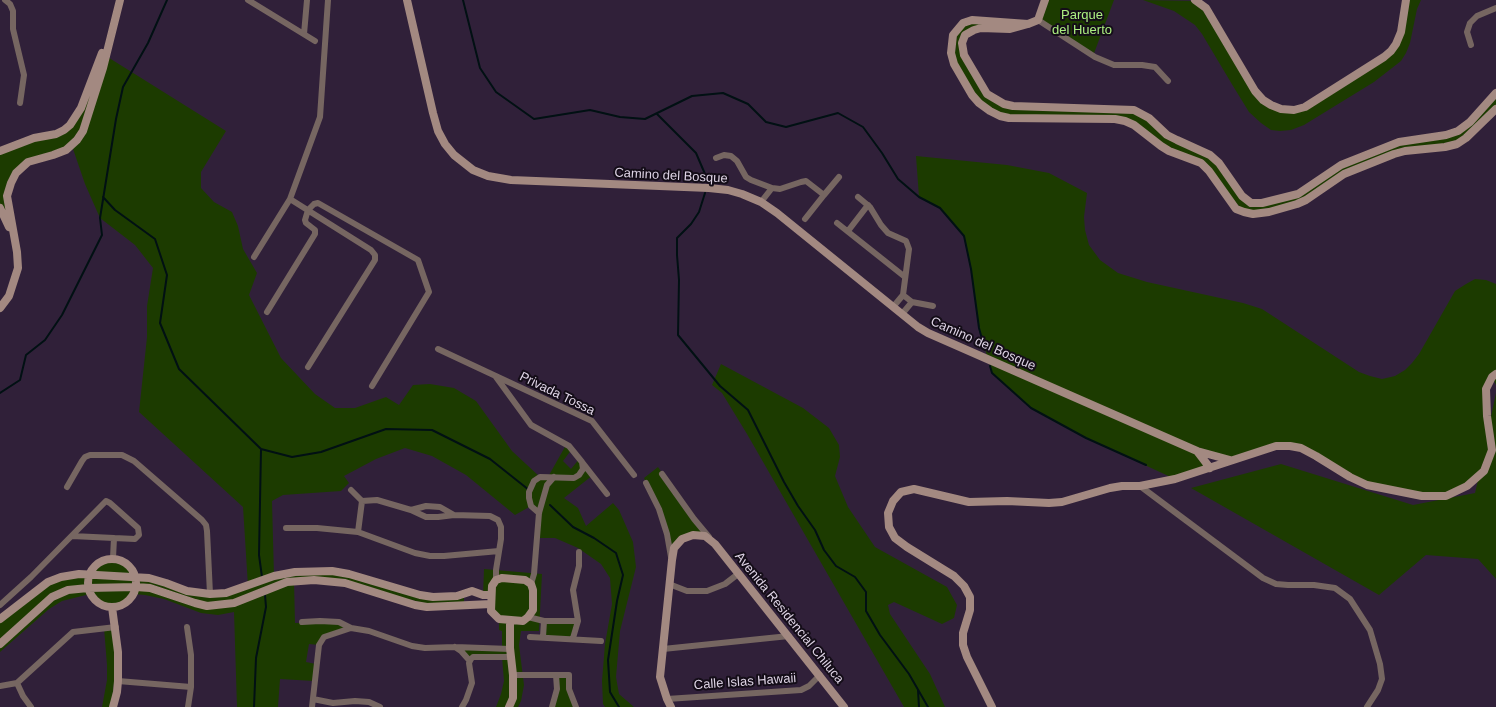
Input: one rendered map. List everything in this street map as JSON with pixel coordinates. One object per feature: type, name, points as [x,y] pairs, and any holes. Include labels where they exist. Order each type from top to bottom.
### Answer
[{"type":"street","points":[[5,0],[10,4],[13,11],[13,29],[24,75],[20,103]]},
{"type":"street","points":[[0,151],[34,138],[56,134],[67,127],[76,116],[81,108],[102,54],[115,0]]},
{"type":"street","points":[[0,308],[9,296],[18,268],[17,252],[7,196],[11,183],[16,172],[28,162],[66,150],[77,140],[83,131],[103,68],[120,0]]},
{"type":"street","points":[[248,0],[316,41]]},
{"type":"street","points":[[304,34],[307,0]]},
{"type":"street","points":[[254,257],[290,199],[320,117],[328,0]]},
{"type":"street","name":"Camino del Bosque","points":[[407,0],[438,131],[445,144],[454,155],[473,170],[488,176],[511,180],[728,190],[761,202],[918,327],[934,336],[1197,450],[1230,460]]},
{"type":"street","points":[[1045,0],[1038,20],[1010,29],[981,28],[965,35],[962,43],[964,55],[987,94],[1004,104],[1013,106],[1134,110],[1149,118],[1167,135],[1210,155],[1219,163],[1242,196],[1251,203],[1262,203],[1298,194],[1341,165],[1400,142],[1446,135],[1458,131],[1470,122],[1496,93]]},
{"type":"street","points":[[1195,0],[1206,8],[1255,91],[1263,100],[1281,109],[1294,110],[1305,107],[1384,57],[1391,51],[1396,44],[1400,32],[1406,0]]},
{"type":"street","points":[[1471,45],[1467,32],[1470,23],[1477,16],[1496,9]]},
{"type":"street","points":[[1028,24],[972,20],[963,23],[953,35],[951,53],[954,64],[972,95],[979,103],[990,111],[1000,116],[1009,118],[1115,118],[1125,121],[1134,125],[1169,151],[1201,164],[1209,171],[1236,209],[1253,214],[1269,212],[1297,204],[1306,200],[1344,174],[1394,154],[1405,151],[1445,147],[1457,144],[1466,138],[1494,111],[1484,106]]},
{"type":"street","points":[[1038,20],[1095,57],[1114,65],[1142,65],[1155,67],[1168,81]]},
{"type":"street","points":[[716,158],[724,155],[731,156],[746,176],[772,188],[780,189],[806,181],[824,195]]},
{"type":"street","points":[[805,218],[839,177]]},
{"type":"street","points":[[761,202],[772,188]]},
{"type":"street","points":[[858,197],[868,205],[881,225],[888,232],[906,241],[909,249],[903,295],[893,307]]},
{"type":"street","points":[[290,199],[371,250],[375,255],[375,260],[308,367]]},
{"type":"street","points":[[267,312],[315,234],[314,229],[306,222],[308,210],[314,204],[322,204],[418,260],[429,292],[372,386]]},
{"type":"street","points":[[848,231],[868,205]]},
{"type":"street","points":[[0,208],[13,235]]},
{"type":"street","points":[[837,222],[905,277]]},
{"type":"street","points":[[903,295],[912,302],[933,306]]},
{"type":"street","points":[[902,314],[912,302]]},
{"type":"street","name":"Privada Tossa","points":[[438,349],[592,421],[634,476]]},
{"type":"street","points":[[992,707],[967,657],[963,645],[963,633],[970,610],[970,597],[964,586],[954,576],[895,538],[889,527],[888,513],[893,501],[901,492],[914,489],[969,502],[1062,502],[1110,488],[1140,486],[1175,479],[1276,446],[1290,446],[1301,448],[1350,477],[1367,485],[1422,496],[1446,496],[1467,486],[1484,471],[1492,450],[1487,416],[1486,390],[1492,377],[1496,374]]},
{"type":"street","name":"Privada Tossa","points":[[495,376],[531,425],[568,446],[607,494]]},
{"type":"street","points":[[1197,450],[1210,468]]},
{"type":"street","points":[[67,487],[82,461],[85,457],[90,455],[122,455],[134,461],[206,525],[210,594]]},
{"type":"street","points":[[539,513],[531,506],[529,498],[531,486],[536,479],[540,477],[574,478],[579,475],[583,469],[582,462]]},
{"type":"street","name":"Avenida Residencial Chiluca","points":[[662,474],[694,519],[789,636],[844,707]]},
{"type":"street","points":[[351,490],[362,501],[377,500],[411,510],[426,517],[454,515],[490,516],[498,520],[501,527],[496,580],[487,595],[488,604],[491,612],[498,619],[523,621],[533,610],[533,590],[531,584],[534,574],[539,513],[547,485],[554,477]]},
{"type":"street","name":"Avenida Residencial Chiluca","points":[[646,483],[659,509],[667,534],[672,560]]},
{"type":"street","points":[[1140,486],[1263,578],[1276,584],[1314,584],[1335,588],[1350,599],[1370,630],[1381,671],[1382,679],[1378,690],[1367,707]]},
{"type":"street","points":[[0,605],[31,577],[106,501],[138,528],[139,535],[135,539],[72,536]]},
{"type":"street","points":[[358,532],[362,501]]},
{"type":"street","points":[[411,510],[426,506],[440,507],[454,515]]},
{"type":"street","points":[[286,528],[317,528],[358,532],[415,553],[430,556],[499,551]]},
{"type":"street","name":"Avenida Residencial Chiluca","points":[[671,707],[660,677],[674,548],[682,539],[693,535],[705,536],[715,544]]},
{"type":"street","points":[[113,558],[114,538]]},
{"type":"street","points":[[573,638],[578,621],[573,590],[579,566],[579,552]]},
{"type":"street","points":[[107,558],[113,558],[119,559],[130,566],[136,576],[136,587],[132,597],[123,604],[112,607],[101,605],[93,598],[88,588],[89,574],[96,564],[107,558]]},
{"type":"street","points":[[0,619],[48,582],[71,575],[89,574],[149,578],[166,582],[187,591],[210,594],[223,593],[274,576],[315,570],[349,574],[420,595],[433,597],[456,596],[472,591],[487,595]]},
{"type":"street","points":[[669,584],[687,591],[706,591],[725,584],[738,574]]},
{"type":"street","points":[[496,580],[502,578],[525,580],[531,584]]},
{"type":"street","points":[[0,644],[52,597],[68,590],[88,588],[150,588],[184,600],[207,606],[234,603],[287,582],[314,580],[345,583],[415,605],[439,607],[488,604]]},
{"type":"street","points":[[223,593],[225,605]]},
{"type":"street","points":[[456,596],[458,606]]},
{"type":"street","points":[[112,607],[116,627],[118,652],[118,681],[113,707]]},
{"type":"street","points":[[528,617],[544,621],[578,621]]},
{"type":"street","points":[[509,707],[513,698],[510,620]]},
{"type":"street","points":[[543,637],[544,621]]},
{"type":"street","points":[[302,622],[339,622],[351,628],[369,631],[412,646],[425,648],[455,647],[511,653]]},
{"type":"street","points":[[0,686],[17,683],[73,632],[116,627]]},
{"type":"street","points":[[186,627],[190,655],[190,687],[188,707]]},
{"type":"street","points":[[312,707],[319,645],[324,637],[351,628]]},
{"type":"street","points":[[663,649],[789,636]]},
{"type":"street","points":[[530,637],[573,638],[601,641]]},
{"type":"street","points":[[455,647],[470,660],[472,683],[462,707]]},
{"type":"street","points":[[470,660],[473,657],[511,653]]},
{"type":"street","points":[[513,675],[569,675],[569,689],[576,707]]},
{"type":"street","name":"Calle Islas Hawaii","points":[[667,699],[800,690],[809,686],[820,675]]},
{"type":"street","points":[[552,707],[557,689],[556,676]]},
{"type":"street","points":[[118,681],[190,687]]},
{"type":"street","points":[[17,683],[23,696],[31,707]]},
{"type":"street","points":[[557,689],[569,689]]},
{"type":"street","points":[[313,699],[333,703],[340,707]]},
{"type":"street","points":[[333,703],[355,700],[369,702],[380,707]]},
{"type":"green space","name":"Parque del Huerto","points":[[1045,0],[1114,0],[1093,56],[1038,20]]},
{"type":"green space","points":[[1143,0],[1197,1],[1255,91],[1271,105],[1305,107],[1397,44],[1406,0],[1421,0],[1417,9],[1410,43],[1401,61],[1374,82],[1304,125],[1291,130],[1280,131],[1271,130],[1249,112],[1202,34],[1195,25],[1174,11]]},
{"type":"green space","points":[[1005,22],[974,30],[962,43],[980,84],[1004,104],[1134,110],[1167,135],[1202,150],[1251,203],[1287,197],[1331,173],[1399,142],[1458,131],[1496,93],[1496,108],[1466,138],[1416,150],[1353,170],[1297,204],[1244,212],[1209,171],[1169,151],[1125,121],[1009,118],[979,103],[954,64],[957,28],[963,23]]},
{"type":"green space","points":[[106,56],[226,131],[201,172],[201,188],[214,202],[232,212],[238,226],[243,249],[257,273],[249,295],[281,358],[315,394],[335,408],[355,408],[386,397],[399,405],[413,385],[430,384],[454,388],[476,401],[512,451],[540,477],[548,477],[566,445],[572,449],[563,461],[571,469],[580,458],[593,475],[564,498],[578,508],[586,526],[613,503],[619,510],[633,542],[636,567],[620,631],[616,677],[619,694],[634,707],[605,707],[603,704],[602,681],[605,644],[612,604],[610,578],[601,564],[578,548],[555,538],[537,538],[539,513],[531,506],[515,515],[466,475],[432,456],[405,448],[376,459],[344,476],[349,483],[341,491],[283,495],[272,501],[274,576],[332,571],[408,592],[464,596],[464,604],[439,607],[345,583],[294,581],[295,623],[339,622],[349,628],[323,636],[319,645],[309,644],[306,662],[316,664],[314,681],[280,679],[278,707],[237,707],[234,612],[218,615],[201,613],[164,599],[134,594],[123,604],[112,607],[101,605],[90,594],[62,601],[49,609],[0,652],[0,619],[48,582],[89,574],[96,564],[107,558],[119,559],[130,566],[136,576],[199,594],[248,586],[243,507],[139,412],[147,337],[147,306],[153,268],[135,245],[100,218],[85,184],[72,146],[28,162],[11,183],[10,216],[0,208],[0,151],[70,125]]},
{"type":"green space","points":[[916,156],[1007,165],[1049,173],[1087,193],[1084,217],[1085,230],[1089,245],[1100,260],[1118,273],[1147,282],[1243,303],[1262,309],[1359,372],[1382,379],[1395,376],[1405,370],[1412,363],[1419,354],[1455,291],[1475,279],[1486,280],[1496,284],[1496,385],[1492,377],[1486,390],[1489,426],[1496,393],[1496,579],[1478,559],[1426,555],[1379,595],[1191,488],[1281,464],[1413,505],[1475,493],[1479,476],[1446,496],[1367,485],[1290,446],[1230,460],[1198,451],[1210,468],[1175,479],[1086,438],[1031,408],[992,373],[979,328],[971,269],[964,236],[940,208],[919,197]]},
{"type":"green space","points":[[721,364],[803,408],[829,428],[839,445],[840,457],[835,476],[848,507],[875,547],[947,587],[957,605],[954,618],[942,624],[894,602],[888,605],[890,614],[930,674],[945,707],[904,707],[747,434],[722,393],[712,385]]},
{"type":"green space","points":[[658,467],[705,536],[682,539],[672,560],[659,509],[644,478]]},
{"type":"green space","points":[[484,569],[542,574],[539,631],[521,631],[519,645],[524,685],[521,701],[518,707],[496,707],[504,681],[502,657],[468,656],[457,646],[502,647],[502,631],[499,630],[499,619],[494,616],[491,595],[483,595]]},
{"type":"green space","points":[[544,621],[578,621],[573,638],[543,637]]},
{"type":"green space","points":[[116,627],[118,652],[111,707],[102,707],[107,680],[104,628]]},
{"type":"green space","points":[[556,675],[569,675],[576,707],[552,707]]},
{"type":"waterway","points":[[0,393],[20,380],[26,355],[45,340],[62,315],[102,235],[100,218],[116,119],[123,87],[148,43],[167,0]]},
{"type":"waterway","points":[[463,0],[480,68],[496,92],[534,119],[590,110],[620,117],[645,119],[692,96],[723,93],[748,104],[766,122],[786,127],[838,113],[863,127],[882,153],[898,179],[919,197],[940,208],[964,236],[971,269],[979,328],[985,350]]},
{"type":"waterway","points":[[657,114],[696,153],[708,181]]},
{"type":"waterway","points":[[705,193],[699,212],[691,224],[677,238],[679,280],[678,335],[720,386],[748,410],[784,482],[798,506],[815,530],[824,550],[836,566],[855,577],[866,592],[866,611],[880,635],[909,674],[928,707]]},
{"type":"waterway","points":[[103,197],[115,210],[155,239],[167,275],[160,323],[179,369],[261,449],[292,457],[321,452],[386,429],[432,430],[490,459],[529,490]]},
{"type":"waterway","points":[[990,366],[992,373],[1031,408],[1086,438],[1146,465]]},
{"type":"waterway","points":[[261,449],[259,555],[262,577]]},
{"type":"waterway","points":[[550,505],[573,527],[594,538],[616,553],[623,575],[617,601],[608,660],[610,692],[619,707]]},
{"type":"waterway","points":[[254,707],[256,658],[266,607],[265,595]]},
{"type":"waterway","points":[[918,690],[919,707]]}]
